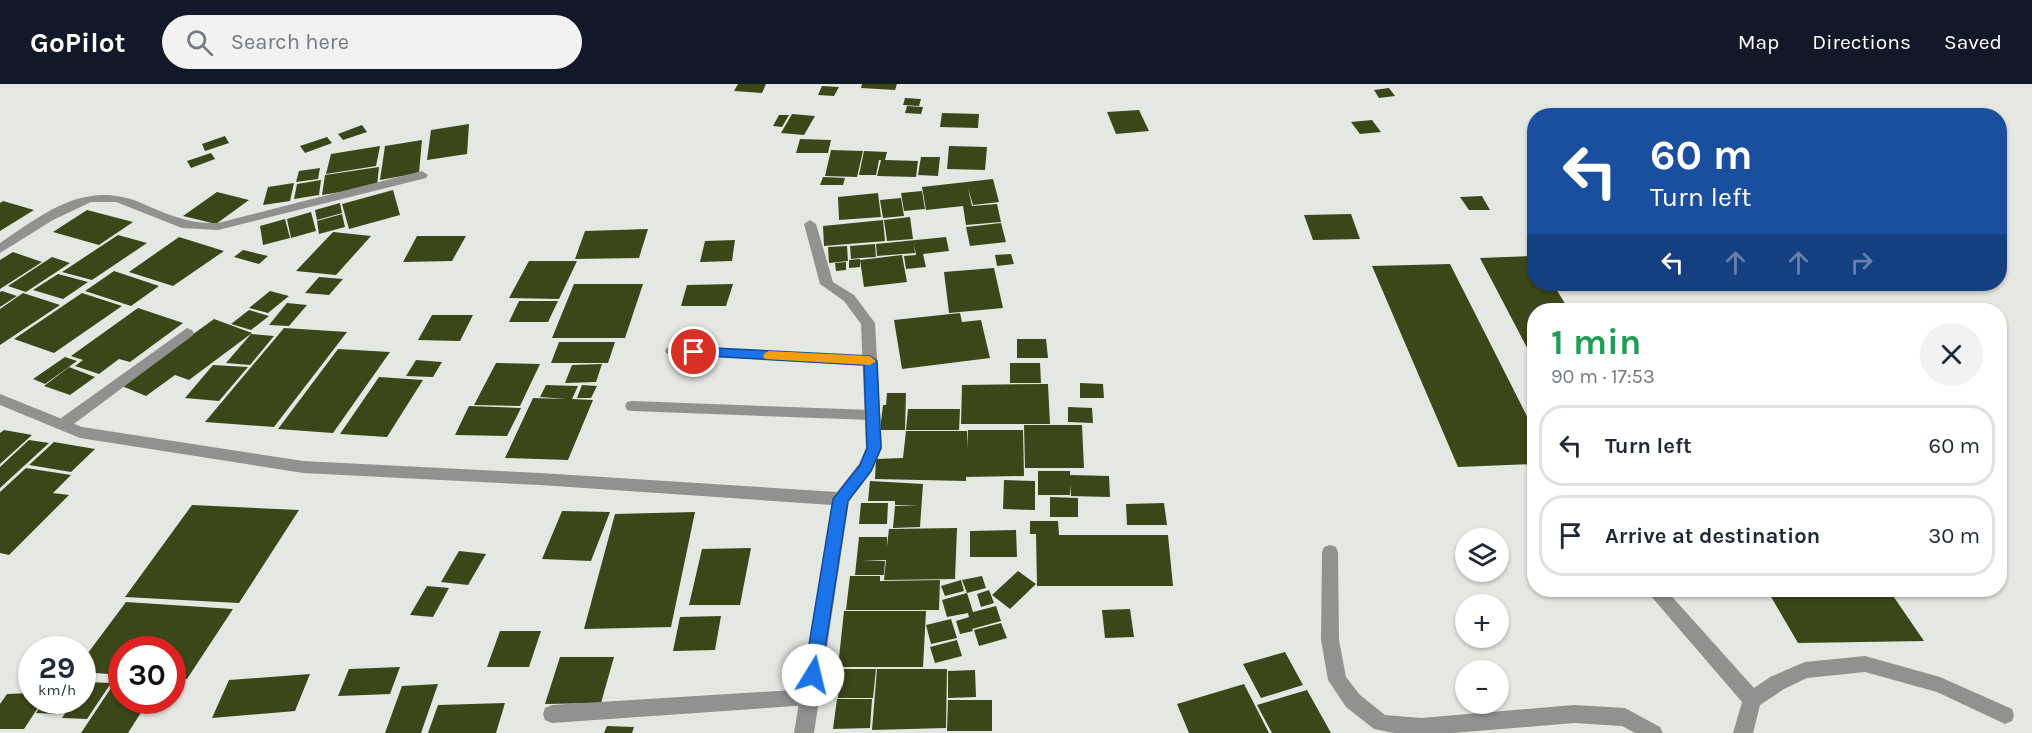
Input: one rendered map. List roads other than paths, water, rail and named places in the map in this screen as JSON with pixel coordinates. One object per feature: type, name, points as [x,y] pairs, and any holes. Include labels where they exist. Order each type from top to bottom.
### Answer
[{"type":"street","points":[[0,249],[53,215],[74,205],[101,197],[120,199],[168,220],[194,227],[219,227],[422,175]]},
{"type":"street","points":[[804,733],[841,499],[866,467],[874,448],[868,323],[849,298],[827,284],[810,224]]},
{"type":"street","points":[[62,425],[187,333]]},
{"type":"street","points":[[672,351],[870,361]]},
{"type":"street","points":[[0,399],[81,432],[303,467],[841,499]]},
{"type":"street","points":[[632,406],[872,415]]},
{"type":"street","points":[[1330,552],[1330,640],[1337,680],[1353,700],[1380,723],[1421,727],[1574,714],[1625,717],[1653,733]]},
{"type":"street","points":[[1662,597],[1752,700]]},
{"type":"street","points":[[1743,733],[1752,700],[1777,683],[1805,670],[1865,664],[1940,685],[2006,715]]},
{"type":"street","points":[[552,714],[809,697]]}]
